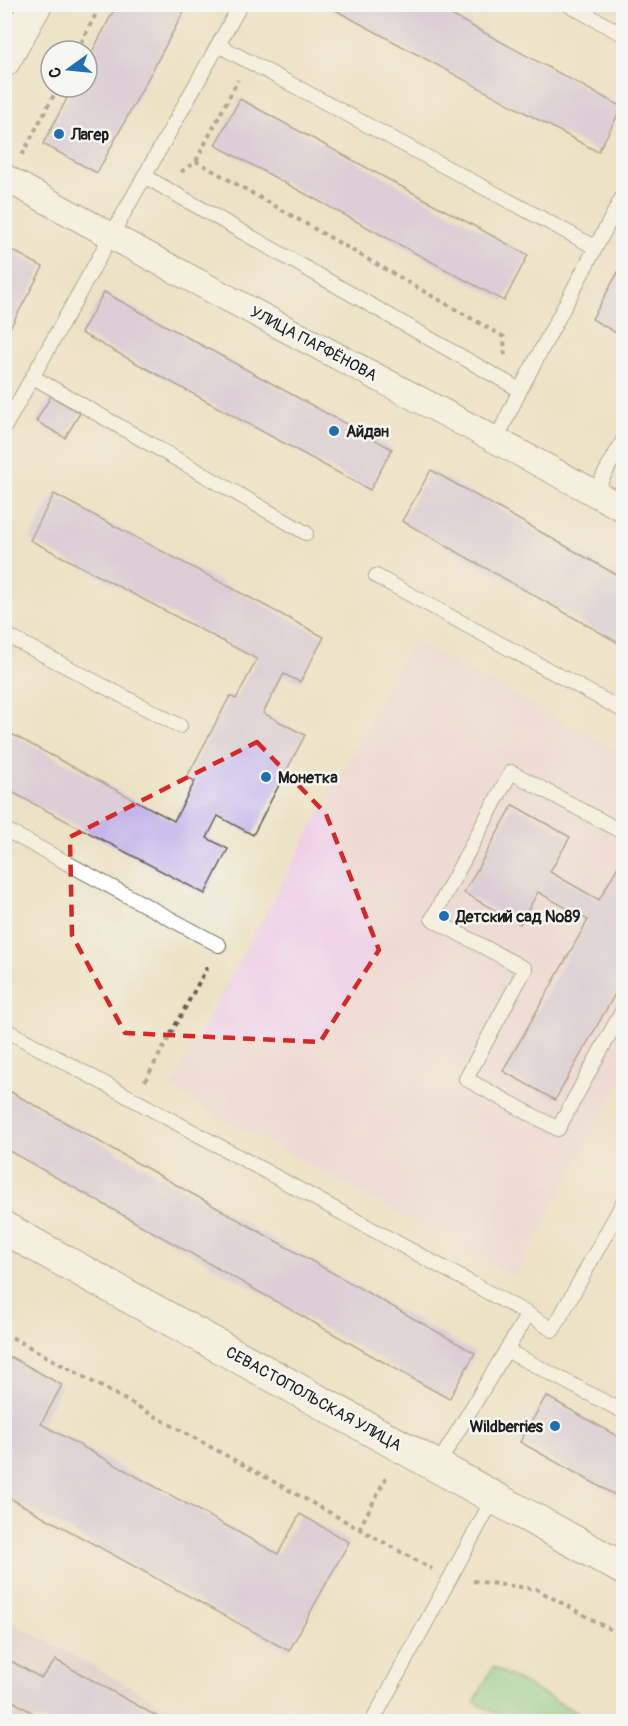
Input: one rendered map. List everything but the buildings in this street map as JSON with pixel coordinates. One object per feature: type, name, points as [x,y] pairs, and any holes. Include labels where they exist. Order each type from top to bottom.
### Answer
[{"type":"street","points":[[4,61],[36,4]]},
{"type":"street","name":"УЛИЦА ПАРФЁНОВА","points":[[7,178],[111,236],[624,509]]},
{"type":"street","name":"СЕВАСТОПОЛЬСКАЯ УЛИЦА","points":[[4,1228],[624,1569]]},
{"type":"lane","points":[[4,428],[241,4]]},
{"type":"lane","points":[[567,4],[624,35]]},
{"type":"lane","points":[[219,45],[595,248]]},
{"type":"lane","points":[[144,176],[520,390]]},
{"type":"lane","points":[[496,440],[624,194]]},
{"type":"lane","points":[[33,377],[306,533]]},
{"type":"lane","points":[[594,493],[624,439]]},
{"type":"lane","points":[[376,576],[624,711]]},
{"type":"lane","points":[[4,634],[180,726]]},
{"type":"lane","points":[[624,833],[512,772],[432,919],[525,969],[466,1079],[558,1129],[624,1008]]},
{"type":"lane","points":[[4,829],[219,945]]},
{"type":"lane","points":[[4,1029],[528,1314],[553,1330],[624,1202]]},
{"type":"lane","points":[[437,1466],[528,1314]]},
{"type":"lane","points":[[506,1350],[624,1412]]},
{"type":"lane","points":[[372,1722],[494,1497]]},
{"type":"path","points":[[83,39],[101,4]]},
{"type":"path","points":[[196,161],[248,60]]},
{"type":"path","points":[[7,178],[51,99]]},
{"type":"path","points":[[135,1100],[219,945]]},
{"type":"path","points":[[4,1333],[450,1578],[536,1589],[624,1636]]},
{"type":"path","points":[[359,1529],[403,1447]]},
{"type":"highlighted area","points":[[257,742],[326,814],[379,950],[320,1042],[125,1033],[72,935],[70,837]]},
{"type":"shaded area","name":"Детский сад №89","points":[[413,641],[623,755],[623,1077],[515,1277],[170,1089]]},
{"type":"shaded area","points":[[5,1619],[194,1721],[5,1721]]},
{"type":"green space","points":[[493,1667],[593,1721],[510,1721],[474,1702]]},
{"type":"place","name":"Лагер","points":[[59,134]]},
{"type":"place","name":"Айдан","points":[[334,431]]},
{"type":"place","name":"Монетка","points":[[266,777]]},
{"type":"place","name":"Детский сад №89","points":[[444,916]]},
{"type":"place","name":"Wildberries","points":[[555,1426]]}]
